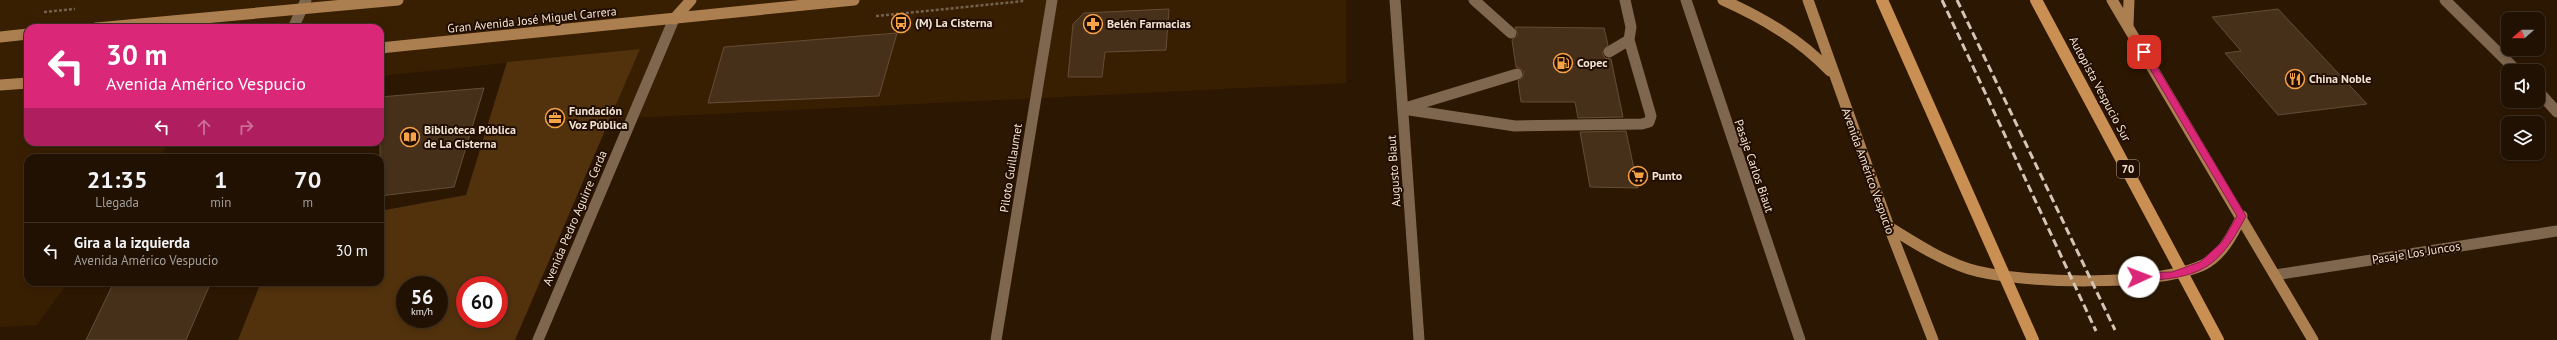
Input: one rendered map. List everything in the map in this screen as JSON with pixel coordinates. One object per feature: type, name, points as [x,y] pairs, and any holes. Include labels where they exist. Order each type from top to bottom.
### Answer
[{"type":"highway","points":[[1882,0],[2033,340]]},
{"type":"highway","name":"Autopista Vespucio Sur","points":[[2036,0],[2218,340]]},
{"type":"main road","points":[[132,24],[304,5],[398,0]]},
{"type":"main road","points":[[674,19],[691,0]]},
{"type":"main road","name":"Gran Avenida José Miguel Carrera","points":[[384,48],[854,0]]},
{"type":"main road","points":[[1724,0],[1784,31],[1819,58],[1833,74]]},
{"type":"main road","name":"Avenida Américo Vespucio","points":[[1808,0],[1833,74],[1889,227],[1934,340]]},
{"type":"main road","points":[[2112,0],[2242,216],[2313,340]]},
{"type":"main road","points":[[2128,0],[2128,25]]},
{"type":"main road","points":[[0,37],[24,34]]},
{"type":"main road","points":[[0,85],[24,83]]},
{"type":"main road","points":[[1889,227],[1944,259],[1982,272],[2034,279],[2172,276],[2189,271],[2215,257],[2234,232],[2242,216]]},
{"type":"street","name":"Piloto Guillaumet","points":[[996,340],[1052,0]]},
{"type":"street","name":"Augusto Biaut","points":[[1395,0],[1419,340]]},
{"type":"street","points":[[1474,0],[1511,33]]},
{"type":"street","points":[[1402,109],[1515,126],[1642,124],[1648,122],[1651,116],[1628,40],[1631,27],[1625,0]]},
{"type":"street","name":"Pasaje Carlos Biaut","points":[[1686,0],[1800,340]]},
{"type":"street","points":[[2445,0],[2510,64]]},
{"type":"street","points":[[295,24],[304,5]]},
{"type":"street","name":"Avenida Pedro Aguirre Cerda","points":[[538,340],[674,19]]},
{"type":"street","points":[[1609,52],[1628,40]]},
{"type":"street","points":[[1402,109],[1517,74]]},
{"type":"street","points":[[2545,99],[2557,112]]},
{"type":"street","name":"Pasaje Los Juncos","points":[[2275,275],[2557,231]]},
{"type":"shaded area","points":[[0,0],[1346,0],[1346,83],[610,119],[640,49],[384,76],[384,24],[24,24],[24,146],[167,146],[161,154],[24,154],[24,286],[65,286],[37,325],[0,327]]},
{"type":"shaded area","points":[[640,49],[515,340],[238,340],[259,286],[384,286],[384,210],[466,195],[507,62]]},
{"type":"building","points":[[1169,9],[1166,50],[1105,52],[1102,77],[1068,77],[1073,24],[1084,13]]},
{"type":"building","name":"China Noble","points":[[2278,9],[2367,104],[2278,115],[2225,53],[2241,51],[2212,17]]},
{"type":"building","name":"Copec","points":[[1515,27],[1604,28],[1608,45],[1602,53],[1605,58],[1611,59],[1623,117],[1578,118],[1575,102],[1521,102],[1518,81],[1522,78],[1524,72],[1516,67],[1512,40],[1518,35]]},
{"type":"building","points":[[897,33],[879,96],[708,103],[724,47]]},
{"type":"building","points":[[484,88],[454,187],[384,196],[384,154],[380,154],[380,146],[384,146],[384,97]]},
{"type":"building","points":[[1626,131],[1638,188],[1590,187],[1580,132]]},
{"type":"building","points":[[112,286],[209,286],[186,340],[86,340]]},
{"type":"railway","points":[[1942,0],[2096,331]]},
{"type":"railway","points":[[1957,0],[2115,330]]},
{"type":"place","name":"(M) La Cisterna","points":[[901,23]]},
{"type":"place","name":"Belén Farmacias","points":[[1093,24]]},
{"type":"place","name":"Copec","points":[[1563,63]]},
{"type":"place","name":"China Noble","points":[[2295,79]]},
{"type":"place","name":"Fundación Voz Pública","points":[[555,118]]},
{"type":"place","name":"Biblioteca Pública de La Cisterna","points":[[410,137]]},
{"type":"place","name":"Punto","points":[[1638,176]]},
{"type":"route","points":[[2139,277],[2172,276],[2203,265],[2215,257],[2226,245],[2242,216],[2144,52]]}]
